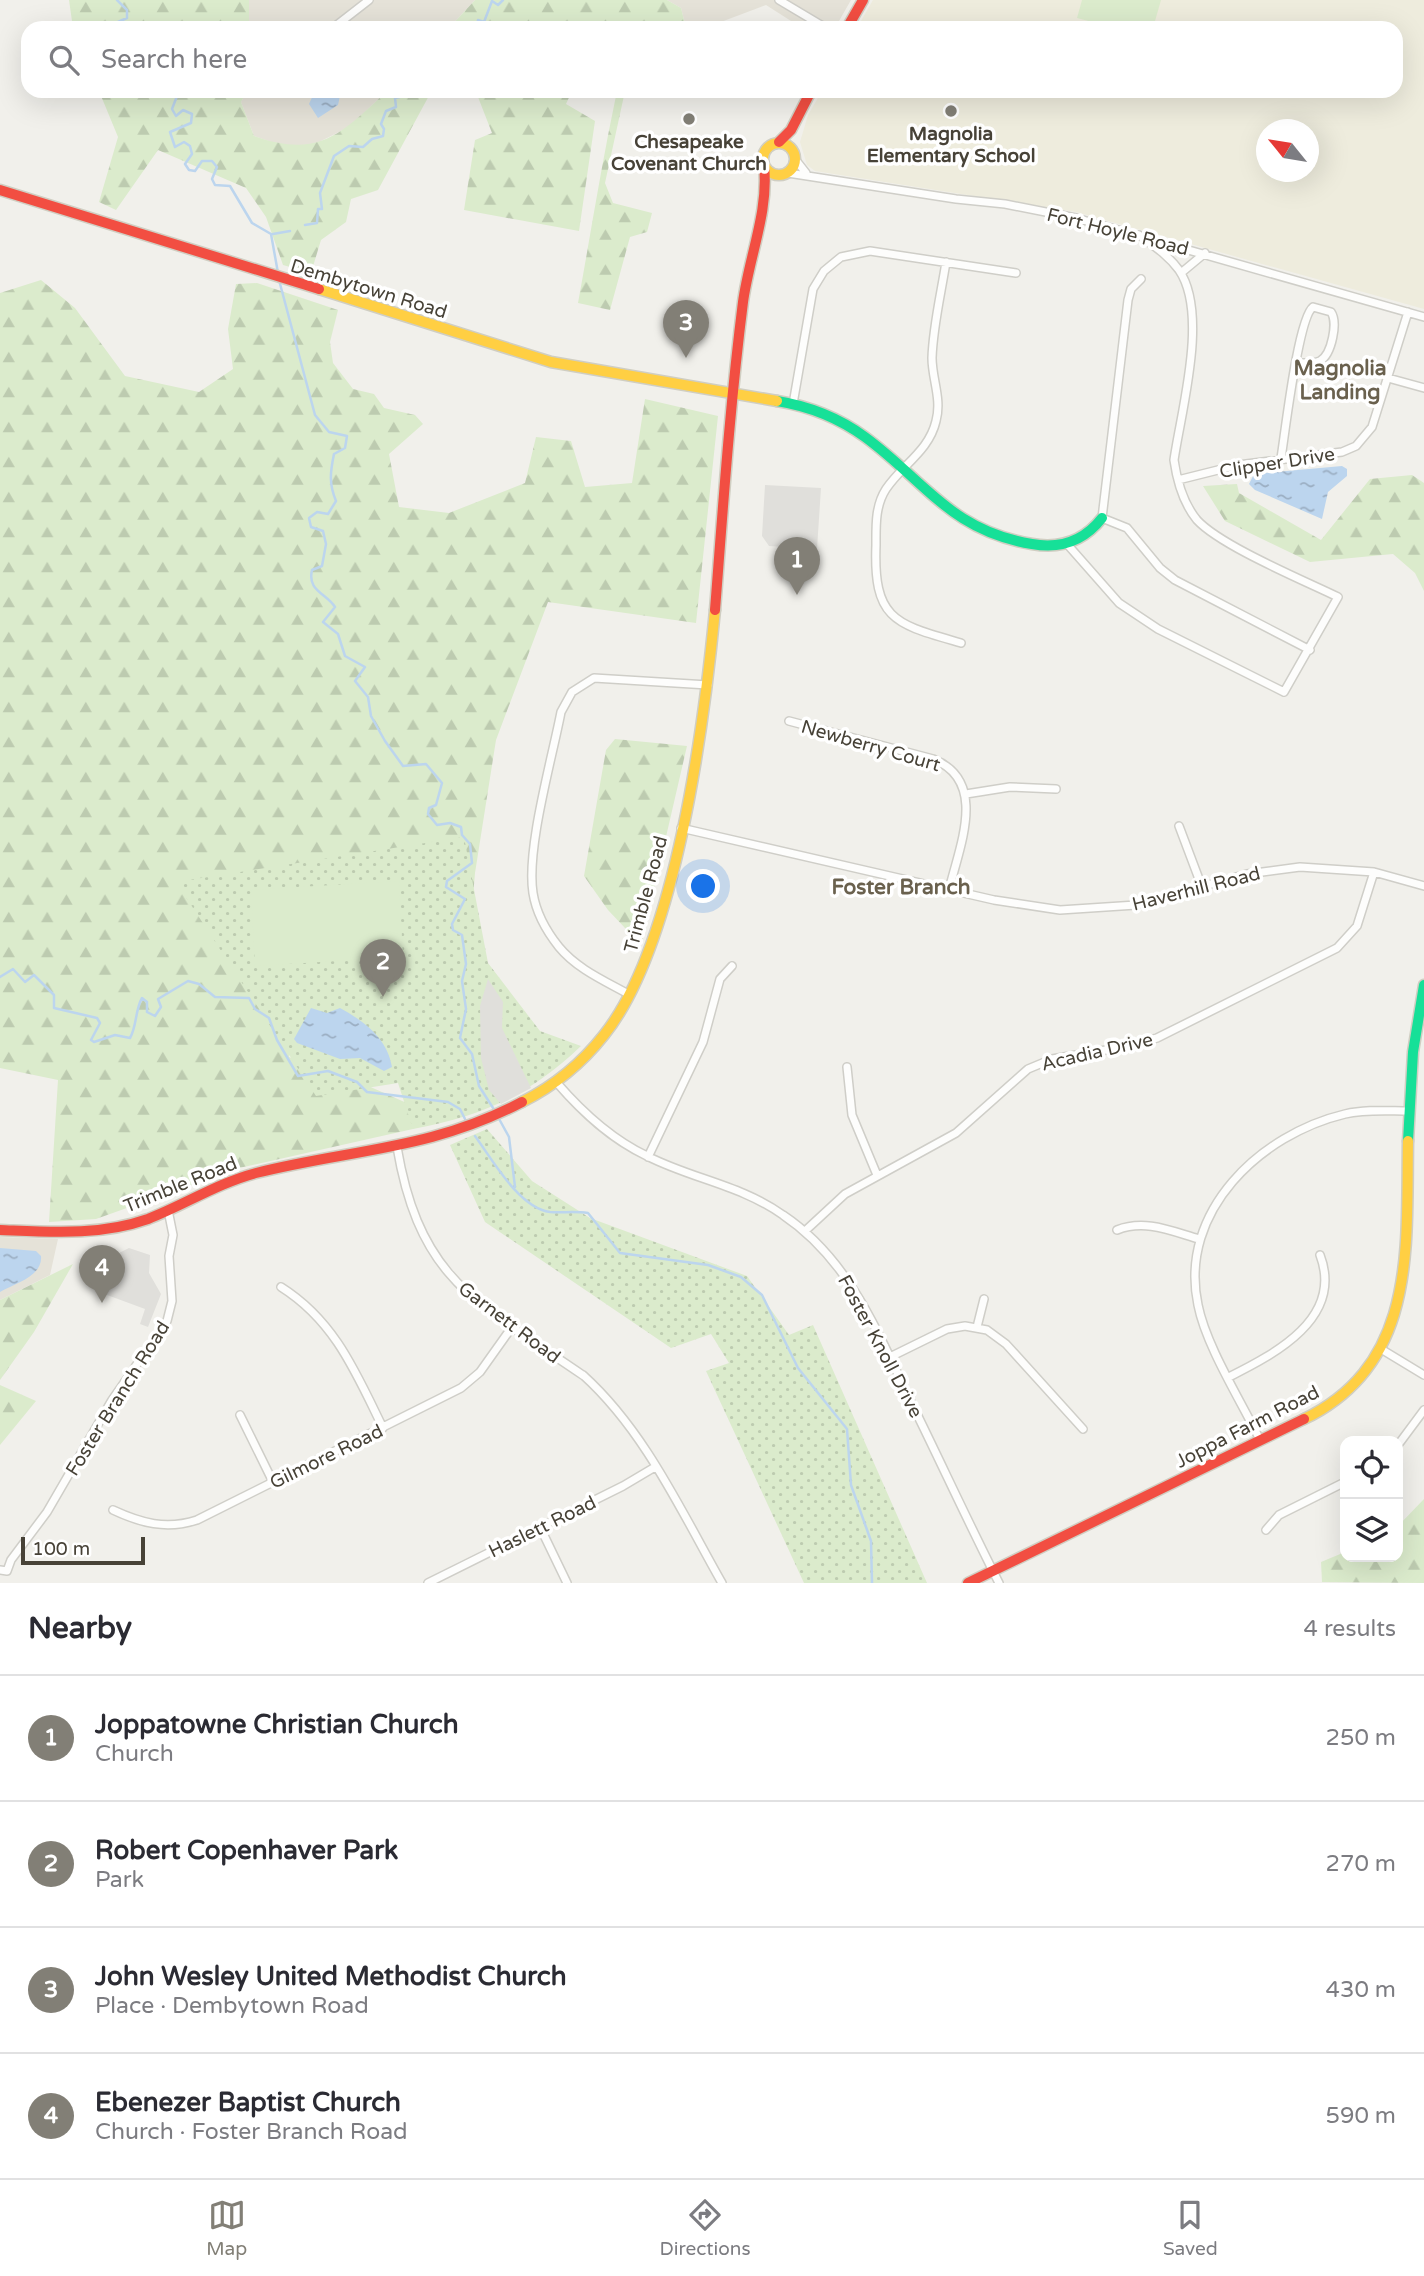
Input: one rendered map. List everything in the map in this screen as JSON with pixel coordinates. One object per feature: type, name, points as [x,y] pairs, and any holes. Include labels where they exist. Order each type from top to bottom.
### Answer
[{"type":"street","points":[[342,21],[369,0]]},
{"type":"street","points":[[779,0],[814,21]]},
{"type":"street","points":[[850,21],[863,0]]},
{"type":"street","points":[[791,130],[794,154],[785,174],[772,174],[764,166],[765,150],[779,142],[791,130],[807,98]]},
{"type":"street","points":[[779,142],[794,154],[806,173]]},
{"type":"street","name":"Trimble Road","points":[[0,1230],[90,1231],[131,1224],[254,1174],[397,1147],[451,1133],[531,1099],[557,1083],[600,1040],[630,995],[657,930],[699,747],[708,685],[733,395],[747,276],[767,192],[764,166]]},
{"type":"street","name":"Fort Hoyle Road","points":[[785,174],[806,173],[846,183],[1018,206],[1205,253],[1424,317]]},
{"type":"street","name":"Trimble Road","points":[[767,192],[785,174]]},
{"type":"street","name":"Dembytown Road","points":[[0,190],[551,362],[793,404],[823,414],[855,430],[943,508],[982,533],[1024,544],[1067,544]]},
{"type":"street","points":[[1139,235],[1164,253],[1181,273],[1192,309],[1193,332],[1174,460],[1189,509],[1210,531],[1338,597],[1284,692],[1158,629],[1119,603],[1067,544],[1088,534],[1102,518],[1128,300],[1131,289],[1141,279]]},
{"type":"street","points":[[793,404],[811,296],[819,277],[830,265],[862,251],[1016,273]]},
{"type":"street","points":[[1181,273],[1205,253]]},
{"type":"street","points":[[946,262],[932,356],[937,418],[926,444],[887,487],[879,504],[876,584],[883,603],[898,621],[910,628],[961,643]]},
{"type":"street","points":[[1281,458],[1297,363],[1308,311],[1319,307],[1331,312],[1335,324],[1324,356],[1320,361],[1297,363]]},
{"type":"street","name":"Clipper Drive","points":[[1178,480],[1281,458],[1342,452],[1356,446],[1373,427],[1408,312]]},
{"type":"street","points":[[1388,378],[1424,388]]},
{"type":"street","points":[[1102,518],[1127,528],[1160,568],[1182,584],[1310,650]]},
{"type":"street","points":[[630,995],[589,972],[560,948],[538,912],[533,894],[533,859],[561,712],[572,692],[594,678],[708,685]]},
{"type":"street","name":"Newberry Court","points":[[789,721],[941,762],[954,771],[967,794]]},
{"type":"street","points":[[949,890],[965,821],[967,794],[1010,787],[1056,789]]},
{"type":"street","points":[[1179,826],[1202,887]]},
{"type":"street","name":"Haverhill Road","points":[[681,828],[1017,905],[1074,910],[1136,905],[1274,869],[1317,867],[1374,872],[1424,886]]},
{"type":"street","name":"Acadia Drive","points":[[805,1231],[845,1194],[956,1133],[1017,1076],[1035,1066],[1052,1059],[1124,1047],[1157,1038],[1337,948],[1357,926],[1374,872]]},
{"type":"street","points":[[648,1157],[703,1042],[720,979],[732,966]]},
{"type":"street","name":"Joppa Farm Road","points":[[968,1583],[1260,1440],[1335,1400],[1357,1380],[1381,1349],[1397,1314],[1408,1268],[1409,1111],[1415,1034],[1424,985]]},
{"type":"street","points":[[847,1068],[854,1124],[877,1175]]},
{"type":"street","name":"Foster Knoll Drive","points":[[557,1083],[598,1125],[648,1157],[745,1192],[805,1231],[849,1281],[890,1357],[999,1583]]},
{"type":"street","points":[[1260,1440],[1204,1327],[1197,1302],[1195,1269],[1199,1239],[1216,1205],[1233,1181],[1255,1159],[1284,1139],[1308,1126],[1349,1113],[1409,1111]]},
{"type":"street","name":"Garnett Road","points":[[397,1147],[408,1203],[428,1246],[464,1290],[512,1327],[583,1375],[627,1420],[722,1583]]},
{"type":"street","name":"Foster Branch Road","points":[[4,1571],[47,1512],[112,1400],[167,1321],[172,1301],[169,1256],[173,1235],[168,1210]]},
{"type":"street","points":[[1117,1230],[1130,1225],[1152,1225],[1199,1239]]},
{"type":"street","points":[[1229,1377],[1278,1352],[1309,1322],[1326,1283],[1320,1255]]},
{"type":"street","points":[[281,1287],[316,1313],[336,1337],[383,1428]]},
{"type":"street","points":[[977,1327],[984,1299]]},
{"type":"street","name":"Gilmore Road","points":[[113,1510],[145,1523],[187,1523],[383,1428],[471,1381],[488,1363],[512,1327]]},
{"type":"street","points":[[890,1357],[947,1329],[977,1327],[998,1336],[1083,1429]]},
{"type":"street","points":[[1381,1349],[1424,1375]]},
{"type":"street","points":[[1403,1438],[1424,1410]]},
{"type":"street","points":[[240,1415],[273,1482]]},
{"type":"street","name":"Haslett Road","points":[[428,1583],[655,1467]]},
{"type":"street","points":[[1266,1530],[1279,1515],[1340,1484]]},
{"type":"street","points":[[540,1527],[567,1583]]},
{"type":"shaded area","points":[[249,0],[475,0],[456,21],[249,21]]},
{"type":"shaded area","points":[[667,0],[851,0],[839,21],[791,21],[766,5],[724,21],[684,21],[681,8]]},
{"type":"shaded area","points":[[873,0],[1424,0],[1424,309],[1076,212],[815,171],[807,165],[800,142],[808,115],[818,98],[1403,98],[1403,21],[861,21]]},
{"type":"shaded area","points":[[243,98],[380,98],[349,127],[311,146],[280,145],[254,136],[241,102]]},
{"type":"shaded area","points":[[765,485],[821,488],[817,549],[769,546],[762,536]]},
{"type":"shaded area","points":[[488,979],[503,1002],[502,1028],[531,1088],[501,1104],[489,1090],[481,1058],[480,1006]]},
{"type":"shaded area","points":[[0,1237],[58,1239],[50,1275],[0,1300]]},
{"type":"shaded area","points":[[129,1248],[150,1255],[149,1273],[161,1294],[148,1327],[140,1324],[145,1309],[99,1292],[100,1286],[89,1282],[99,1255],[114,1260],[117,1254]]},
{"type":"green space","points":[[69,0],[249,0],[249,21],[72,21]]},
{"type":"green space","points":[[475,0],[667,0],[681,8],[684,21],[456,21]]},
{"type":"green space","points":[[1082,0],[1161,0],[1155,21],[1088,21],[1077,18]]},
{"type":"green space","points":[[102,98],[243,98],[241,102],[254,136],[296,145],[328,138],[342,130],[379,98],[428,98],[378,190],[351,199],[346,222],[321,240],[311,273],[283,265],[266,217],[246,188],[158,150],[116,210],[99,202],[118,137]]},
{"type":"green space","points":[[478,98],[569,98],[566,104],[595,121],[579,231],[464,210],[475,140],[492,133]]},
{"type":"green space","points":[[616,98],[623,98],[605,183],[613,203],[652,213],[647,232],[630,237],[610,310],[578,303]]},
{"type":"green space","points":[[41,280],[75,308],[125,376],[199,392],[233,369],[228,329],[236,284],[257,283],[338,310],[330,342],[333,363],[353,389],[374,394],[384,408],[415,415],[423,424],[389,454],[399,507],[449,513],[525,483],[536,437],[571,441],[585,487],[632,483],[645,399],[718,416],[696,623],[548,602],[496,740],[475,873],[465,990],[294,1030],[289,1057],[348,1077],[427,1112],[413,1129],[239,1168],[96,1219],[49,1222],[58,1080],[0,1068],[0,293]]},
{"type":"green space","points":[[1412,475],[1424,483],[1424,591],[1415,573],[1393,554],[1310,562],[1225,521],[1203,486],[1237,484],[1239,493],[1321,540],[1370,479]]},
{"type":"green space","points":[[615,739],[687,746],[641,945],[608,910],[584,876],[606,750]]},
{"type":"green space","points":[[464,837],[488,963],[540,1031],[581,1046],[543,1078],[504,1101],[461,1117],[413,1129],[398,1083],[316,1096],[176,882]]},
{"type":"green space","points":[[399,881],[403,957],[255,966],[251,890]]},
{"type":"green space","points":[[487,1129],[532,1181],[590,1218],[747,1276],[789,1335],[813,1325],[927,1583],[804,1583],[706,1371],[729,1363],[711,1334],[671,1348],[485,1222],[450,1145]]},
{"type":"green space","points":[[73,1264],[34,1332],[0,1380],[0,1300]]},
{"type":"green space","points":[[0,1385],[36,1401],[0,1445]]},
{"type":"green space","points":[[1424,1499],[1424,1583],[1322,1582],[1321,1562],[1340,1554],[1340,1562],[1403,1562],[1403,1521]]},
{"type":"water","points":[[312,98],[340,98],[338,105],[318,118],[309,104]]},
{"type":"water","points":[[1342,466],[1347,469],[1347,476],[1328,492],[1322,519],[1255,490],[1249,484],[1254,474]]},
{"type":"water","points":[[311,1008],[327,1013],[340,1008],[358,1019],[380,1039],[392,1067],[384,1071],[360,1058],[340,1059],[297,1043],[294,1039]]},
{"type":"water","points":[[0,1248],[36,1251],[41,1256],[38,1269],[33,1274],[0,1292]]},
{"type":"waterway","points":[[117,0],[127,10],[127,18],[120,21]]},
{"type":"waterway","points":[[484,21],[492,1],[498,5],[503,0]]},
{"type":"waterway","points":[[478,21],[481,21]]},
{"type":"waterway","points":[[176,98],[172,109],[176,116],[183,110],[192,114],[191,123],[170,132],[175,147],[184,142],[190,146],[192,154],[185,164],[189,170],[195,171],[202,161],[212,161],[217,167],[212,179],[215,185],[230,186],[252,223],[271,234],[278,273]]},
{"type":"waterway","points":[[305,225],[317,223],[318,209],[322,209],[320,193],[334,156],[349,146],[363,147],[372,139],[383,136],[384,129],[381,124],[386,111],[396,107],[395,98]]},
{"type":"waterway","points":[[273,234],[290,231]]},
{"type":"waterway","points":[[279,280],[315,415],[329,432],[347,436],[345,448],[334,454],[331,484],[336,501],[328,514],[317,512],[309,518],[311,527],[323,531],[326,544],[322,566],[312,570],[312,583],[335,607],[323,622],[338,634],[345,656],[365,667],[355,681],[368,697],[371,716],[385,741],[403,766],[426,764],[442,783],[436,805],[429,808],[428,814],[437,825],[450,823],[461,827],[462,835],[470,844],[472,863],[447,881],[446,887],[465,899],[452,924],[453,930],[462,935],[466,964],[462,981],[466,1009],[460,1038],[472,1054],[479,1086],[495,1111]]},
{"type":"waterway","name":"Foster Branch","points":[[0,977],[13,969],[25,982],[34,975],[54,995],[54,1008],[97,1018],[100,1023],[91,1040],[94,1042],[115,1035],[130,1038],[142,998],[147,1002],[147,1012],[155,1016],[161,1007],[158,999],[188,981],[199,984],[215,997],[249,998],[255,1009],[269,1018],[277,1040],[298,1076],[328,1071],[357,1082],[367,1092],[448,1102],[460,1109],[466,1121]]},
{"type":"waterway","points":[[498,1117],[509,1137],[515,1187]]},
{"type":"waterway","name":"Foster Branch","points":[[475,1136],[507,1181],[539,1209],[588,1213],[620,1253],[708,1265],[741,1277],[762,1295],[798,1368],[847,1429],[851,1485],[871,1541],[872,1583]]},
{"type":"traffic: fast","points":[[777,401],[800,406],[845,424],[865,437],[959,516],[1004,537],[1032,544],[1062,544],[1079,538],[1102,518]]},
{"type":"traffic: fast","points":[[1408,1141],[1413,1052],[1424,985]]},
{"type":"traffic: slow","points":[[779,143],[790,148],[795,159],[790,170],[779,175],[768,170],[763,159],[768,148],[779,143]]},
{"type":"traffic: slow","points":[[319,289],[551,362],[777,401]]},
{"type":"traffic: slow","points":[[522,1102],[567,1073],[604,1035],[629,996],[650,947],[668,891],[694,771],[715,610]]},
{"type":"traffic: slow","points":[[1304,1419],[1341,1396],[1368,1367],[1386,1335],[1398,1299],[1404,1261],[1408,1141]]},
{"type":"traffic: jam","points":[[851,21],[863,0]]},
{"type":"traffic: jam","points":[[779,142],[791,130],[807,98]]},
{"type":"traffic: jam","points":[[715,610],[738,340],[746,285],[764,200],[764,166]]},
{"type":"traffic: jam","points":[[0,190],[319,289]]},
{"type":"traffic: jam","points":[[0,1230],[75,1232],[130,1224],[148,1219],[242,1177],[423,1139],[456,1130],[522,1102]]},
{"type":"traffic: jam","points":[[968,1583],[1304,1419]]},
{"type":"place","name":"Magnolia Elementary School","points":[[951,111]]},
{"type":"place","name":"Chesapeake Covenant Church","points":[[689,119]]},
{"type":"place","name":"John Wesley United Methodist Church","points":[[686,358]]},
{"type":"place","name":"Joppatowne Christian Church","points":[[797,595]]},
{"type":"place","name":"Robert Copenhaver Park","points":[[383,997]]},
{"type":"place","name":"Ebenezer Baptist Church","points":[[102,1303]]},
{"type":"district","name":"Magnolia Landing","points":[[1340,380]]},
{"type":"district","name":"Foster Branch","points":[[901,887]]}]
